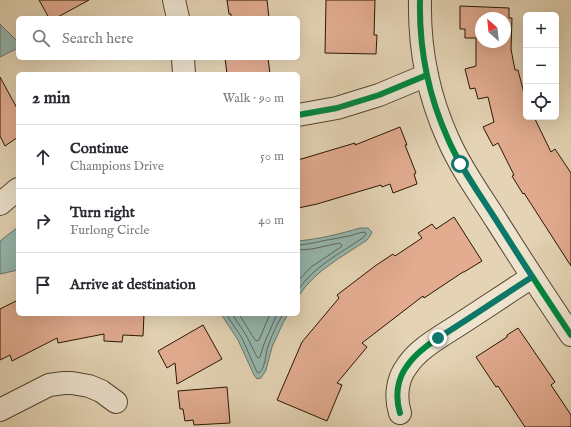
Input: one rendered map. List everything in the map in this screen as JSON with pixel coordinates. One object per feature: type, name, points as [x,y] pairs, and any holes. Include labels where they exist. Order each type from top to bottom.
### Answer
[{"type":"street","points":[[174,0],[178,16]]},
{"type":"street","points":[[420,0],[421,40],[427,75],[436,108],[448,140],[456,156],[532,277],[571,335]]},
{"type":"street","points":[[183,60],[184,72]]},
{"type":"street","points":[[300,116],[337,108],[379,95],[427,75]]},
{"type":"street","points":[[0,204],[16,191]]},
{"type":"street","points":[[400,413],[397,400],[398,387],[406,367],[417,353],[532,277]]},
{"type":"street","points":[[0,410],[49,385],[64,383],[89,386],[101,391],[116,402]]},
{"type":"water","points":[[0,24],[16,40],[16,49],[0,57]]},
{"type":"water","points":[[360,228],[368,228],[372,232],[367,240],[320,272],[300,294],[300,241]]},
{"type":"water","points":[[16,229],[16,270],[0,274],[0,241]]},
{"type":"water","points":[[222,316],[287,316],[272,347],[266,370],[261,378],[257,379],[254,375],[238,340]]},
{"type":"building","points":[[39,0],[89,0],[60,16],[48,16]]},
{"type":"building","points":[[227,0],[267,0],[269,16],[231,16],[231,14],[229,14]]},
{"type":"building","points":[[326,0],[375,0],[374,35],[377,35],[376,54],[325,53]]},
{"type":"building","points":[[460,6],[509,8],[509,12],[475,12],[475,38],[465,38],[465,29],[460,29]]},
{"type":"building","points":[[512,18],[511,49],[515,70],[518,70],[523,89],[523,120],[535,120],[551,152],[555,149],[571,173],[571,266],[512,176],[514,175],[498,143],[493,146],[483,127],[494,122],[488,97],[478,99],[475,88],[470,89],[465,69],[476,66],[476,48],[511,48]]},
{"type":"building","points":[[225,60],[268,60],[270,72],[227,72]]},
{"type":"building","points":[[0,77],[16,106],[16,138],[5,146],[0,136]]},
{"type":"building","points":[[400,127],[416,173],[414,174],[417,184],[393,193],[390,184],[382,187],[381,185],[300,208],[300,159],[355,143],[355,145]]},
{"type":"building","points":[[454,217],[482,261],[424,298],[423,296],[362,343],[367,347],[337,383],[342,385],[327,421],[277,400],[302,342],[339,298],[337,295],[375,266],[393,254],[395,256],[422,238],[418,233],[432,224],[436,229]]},
{"type":"building","points":[[16,301],[16,316],[144,316],[143,336],[123,335],[122,342],[104,341],[104,334],[58,343],[57,338],[12,361],[10,355],[0,360],[0,309]]},
{"type":"building","points":[[203,325],[222,359],[177,384],[175,363],[167,368],[158,351]]},
{"type":"building","points":[[518,328],[555,382],[551,385],[571,415],[571,427],[525,427],[498,386],[496,387],[476,357]]},
{"type":"building","points":[[227,387],[230,423],[194,425],[193,420],[185,421],[183,409],[180,409],[178,391]]},
{"type":"cycle path","points":[[420,0],[421,36],[426,71],[435,105],[448,139],[472,182],[571,335]]},
{"type":"cycle path","points":[[300,115],[337,108],[379,95],[427,75]]},
{"type":"cycle path","points":[[400,413],[397,395],[399,382],[404,371],[417,354],[437,339],[532,277]]},
{"type":"route","points":[[438,338],[532,277],[460,164]]}]
